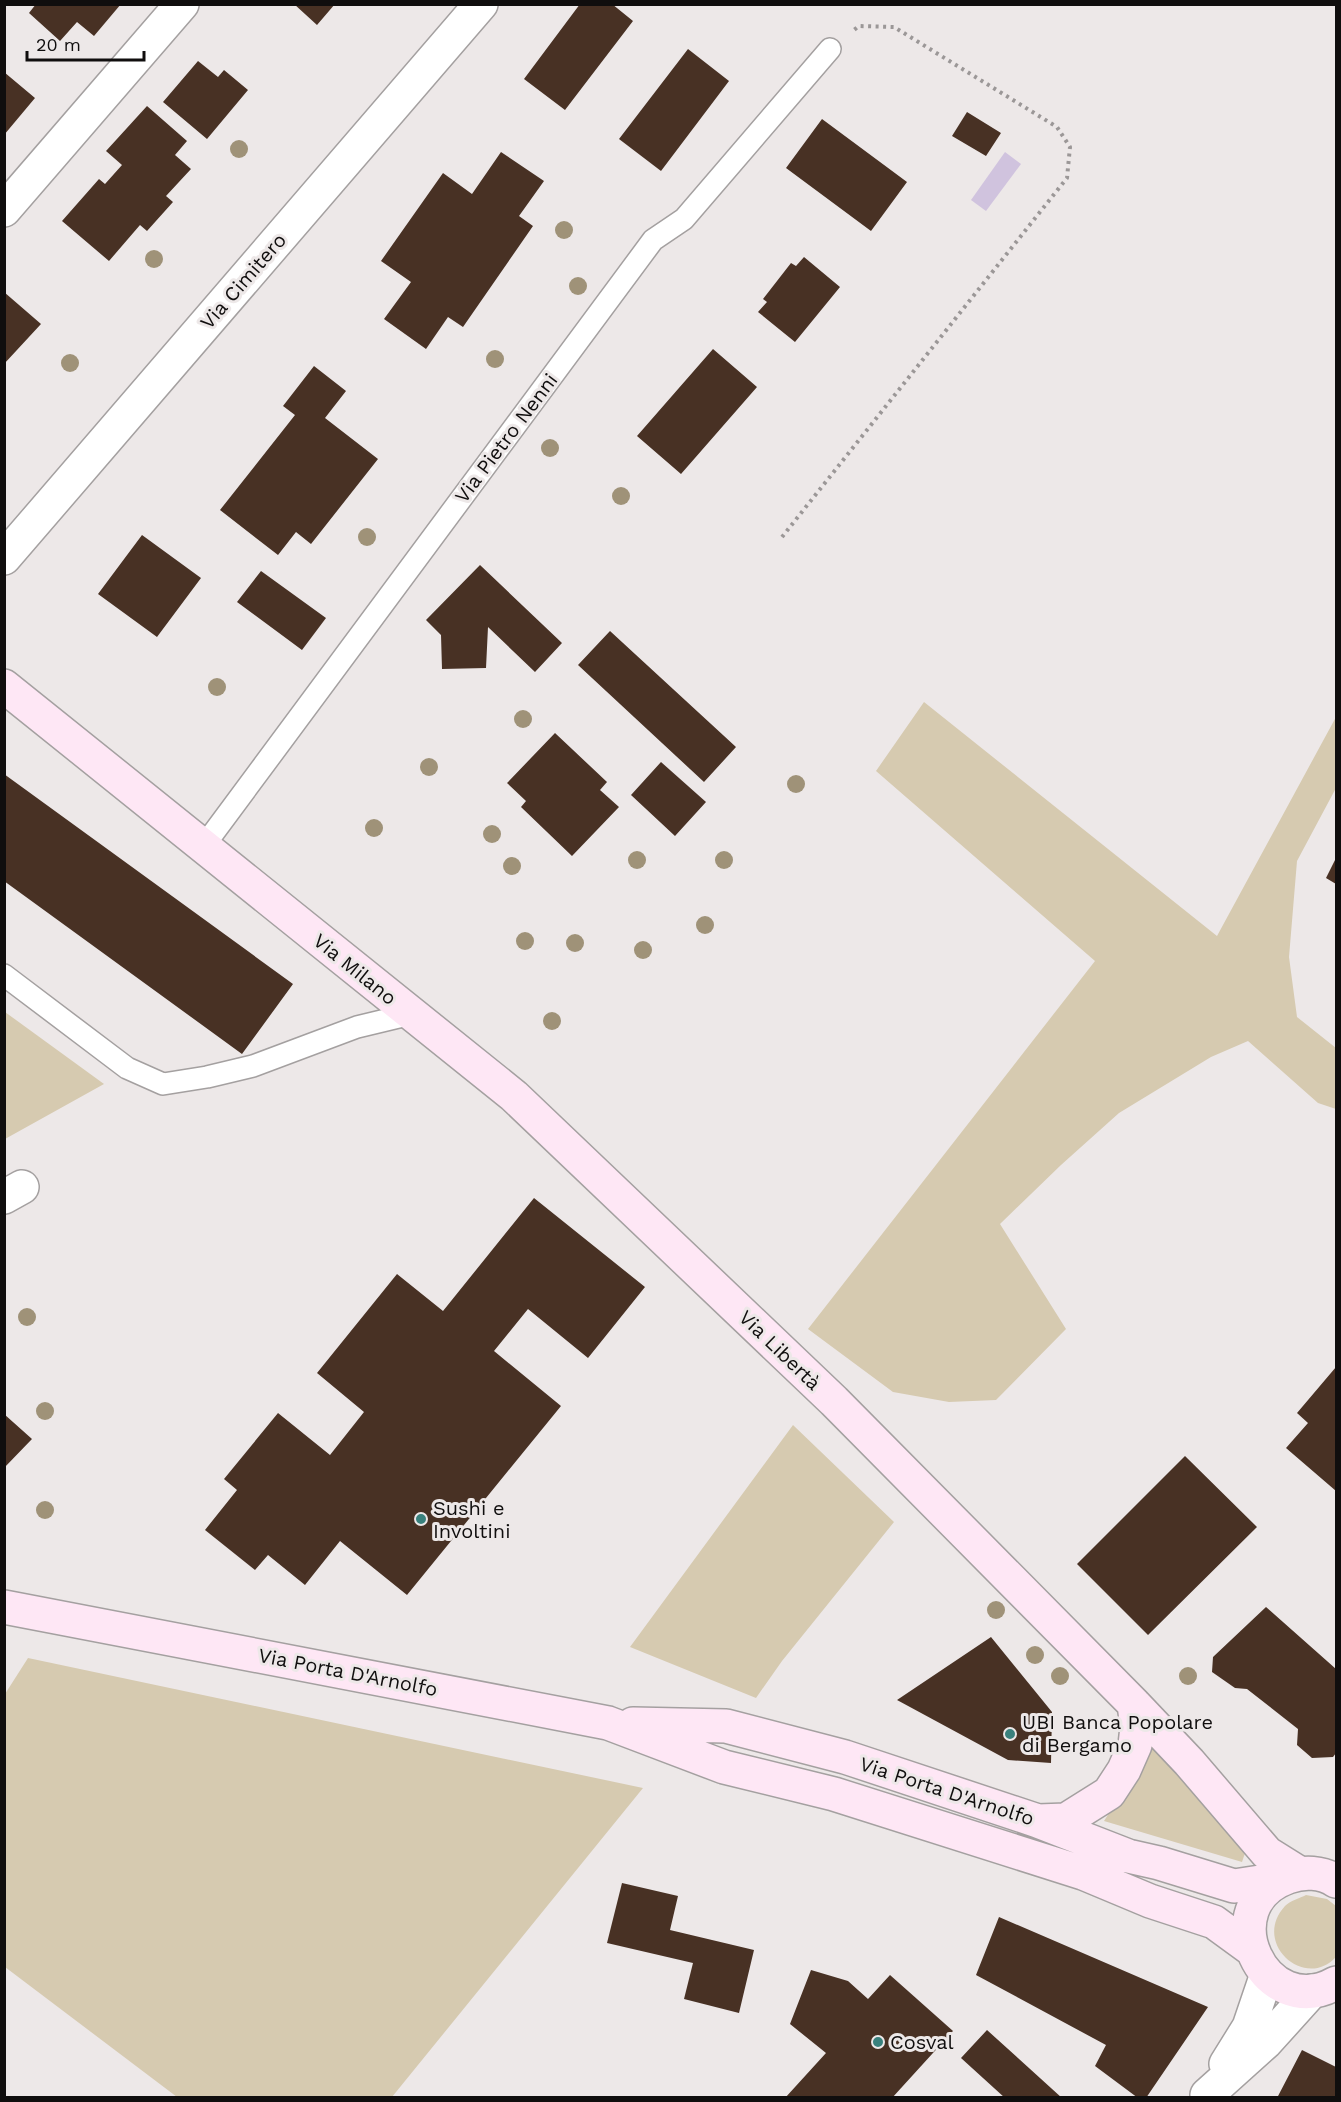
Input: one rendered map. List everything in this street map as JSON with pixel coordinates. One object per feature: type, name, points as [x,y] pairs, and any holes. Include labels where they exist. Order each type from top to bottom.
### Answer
[{"type":"main road","name":"Via Milano","points":[[4,686],[411,1014]]},
{"type":"main road","name":"Via Libertà","points":[[411,1014],[514,1096],[834,1401],[1189,1761],[1267,1853],[1316,1876]]},
{"type":"main road","name":"Via Porta D'Arnolfo","points":[[4,1607],[608,1723],[726,1726],[845,1757],[1038,1821],[1128,1856],[1234,1886],[1316,1876]]},
{"type":"main road","points":[[1038,1821],[1066,1820],[1109,1793],[1136,1745],[1137,1727],[1134,1704]]},
{"type":"main road","name":"Via Porta D'Arnolfo","points":[[608,1723],[724,1767],[834,1794],[1083,1873],[1150,1901],[1214,1923],[1259,1962],[1276,1982],[1290,1988],[1330,1986]]},
{"type":"main road","points":[[1259,1962],[1249,1926],[1255,1906],[1264,1892],[1316,1876]]},
{"type":"street","points":[[4,210],[182,4]]},
{"type":"street","name":"Via Cimitero","points":[[4,558],[481,4]]},
{"type":"street","points":[[1206,2096],[1249,2027],[1259,1962]]},
{"type":"street","points":[[1206,2096],[1330,1986]]},
{"type":"lane","name":"Via Pietro Nenni","points":[[203,846],[653,240],[684,219],[830,49]]},
{"type":"lane","name":"Via Milano","points":[[4,975],[127,1068],[163,1084],[253,1066],[357,1027],[411,1014]]},
{"type":"path","points":[[782,537],[1067,178],[1068,168],[1070,147],[1057,127],[894,27],[859,26],[830,49]]},
{"type":"shaded area","points":[[1005,152],[1021,164],[986,211],[971,200]]},
{"type":"shaded area","points":[[924,702],[1217,936],[1336,717],[1336,788],[1297,861],[1289,957],[1297,1017],[1336,1048],[1336,1109],[1318,1103],[1248,1041],[1211,1057],[1119,1113],[1000,1224],[1066,1329],[996,1400],[949,1402],[893,1392],[808,1329],[1095,961],[876,771]]},
{"type":"shaded area","points":[[5,1012],[104,1084],[5,1139]]},
{"type":"shaded area","points":[[793,1425],[894,1522],[782,1661],[756,1698],[630,1647]]},
{"type":"shaded area","points":[[28,1658],[643,1788],[392,2097],[177,2097],[5,1967],[5,1694]]},
{"type":"shaded area","points":[[1152,1746],[1245,1853],[1242,1862],[1104,1821]]},
{"type":"shaded area","points":[[1306,1895],[1327,1899],[1336,1906],[1336,1957],[1324,1966],[1310,1969],[1297,1966],[1286,1958],[1278,1947],[1274,1934],[1276,1920],[1285,1906]]},
{"type":"building","points":[[36,4],[121,4],[94,36],[77,22],[60,41],[29,13]]},
{"type":"building","points":[[294,4],[335,4],[317,25]]},
{"type":"building","points":[[580,4],[612,4],[633,21],[565,110],[524,79]]},
{"type":"building","points":[[688,49],[729,81],[661,171],[619,139]]},
{"type":"building","points":[[198,61],[218,77],[224,70],[248,90],[207,139],[163,102]]},
{"type":"building","points":[[4,72],[35,98],[4,135]]},
{"type":"building","points":[[147,106],[187,141],[175,155],[191,169],[166,196],[173,202],[147,231],[140,225],[109,261],[62,221],[99,179],[105,184],[122,165],[106,151]]},
{"type":"building","points":[[967,112],[1001,133],[986,156],[952,136]]},
{"type":"building","points":[[822,119],[907,182],[871,231],[786,168]]},
{"type":"building","points":[[501,152],[544,181],[519,216],[533,226],[463,327],[448,317],[426,349],[384,319],[411,282],[381,261],[443,173],[472,194]]},
{"type":"building","points":[[804,257],[840,287],[795,342],[758,312],[767,302],[763,299],[791,263],[796,266]]},
{"type":"building","points":[[4,292],[41,324],[4,364]]},
{"type":"building","points":[[713,349],[757,387],[681,474],[637,436]]},
{"type":"building","points":[[314,366],[346,391],[325,418],[378,459],[311,544],[296,532],[278,555],[220,510],[295,415],[283,406]]},
{"type":"building","points":[[142,535],[201,578],[157,637],[98,594]]},
{"type":"building","points":[[480,565],[562,643],[535,672],[488,627],[486,668],[442,669],[441,635],[426,620]]},
{"type":"building","points":[[261,571],[326,618],[302,650],[237,602]]},
{"type":"building","points":[[610,631],[736,747],[704,782],[578,665]]},
{"type":"building","points":[[555,733],[607,782],[600,790],[619,807],[572,856],[521,807],[526,801],[507,783]]},
{"type":"building","points":[[661,762],[706,802],[675,836],[631,795]]},
{"type":"building","points":[[4,774],[293,984],[242,1054],[4,881]]},
{"type":"building","points":[[1336,858],[1336,884],[1326,878]]},
{"type":"building","points":[[534,1198],[645,1287],[588,1358],[528,1309],[494,1351],[561,1406],[407,1595],[340,1541],[305,1585],[268,1555],[255,1570],[205,1530],[237,1490],[224,1479],[278,1413],[330,1455],[364,1412],[317,1373],[397,1274],[443,1311]]},
{"type":"building","points":[[1336,1367],[1336,1491],[1286,1448],[1308,1423],[1297,1413]]},
{"type":"building","points":[[4,1414],[32,1439],[4,1468]]},
{"type":"building","points":[[1185,1456],[1257,1527],[1148,1635],[1077,1564]]},
{"type":"building","points":[[1266,1607],[1336,1669],[1336,1753],[1333,1757],[1312,1758],[1297,1745],[1298,1729],[1247,1689],[1235,1688],[1212,1672],[1213,1657]]},
{"type":"building","points":[[991,1637],[1052,1712],[1051,1763],[1008,1760],[897,1700]]},
{"type":"building","points":[[622,1883],[678,1896],[670,1930],[754,1950],[739,2013],[684,1999],[693,1963],[607,1943]]},
{"type":"building","points":[[999,1917],[1208,2007],[1146,2098],[1138,2098],[1095,2066],[1106,2045],[976,1975]]},
{"type":"building","name":"Cosval","points":[[811,1970],[848,1981],[868,1999],[890,1975],[953,2031],[892,2098],[785,2098],[826,2053],[790,2024]]},
{"type":"building","points":[[987,2030],[1062,2098],[1005,2098],[961,2058]]},
{"type":"building","points":[[1302,2050],[1336,2067],[1336,2098],[1277,2098]]},
{"type":"place","name":"Sushi e Involtini","points":[[421,1519]]},
{"type":"place","name":"UBI Banca Popolare di Bergamo","points":[[1010,1734]]},
{"type":"place","name":"Cosval","points":[[878,2042]]}]
